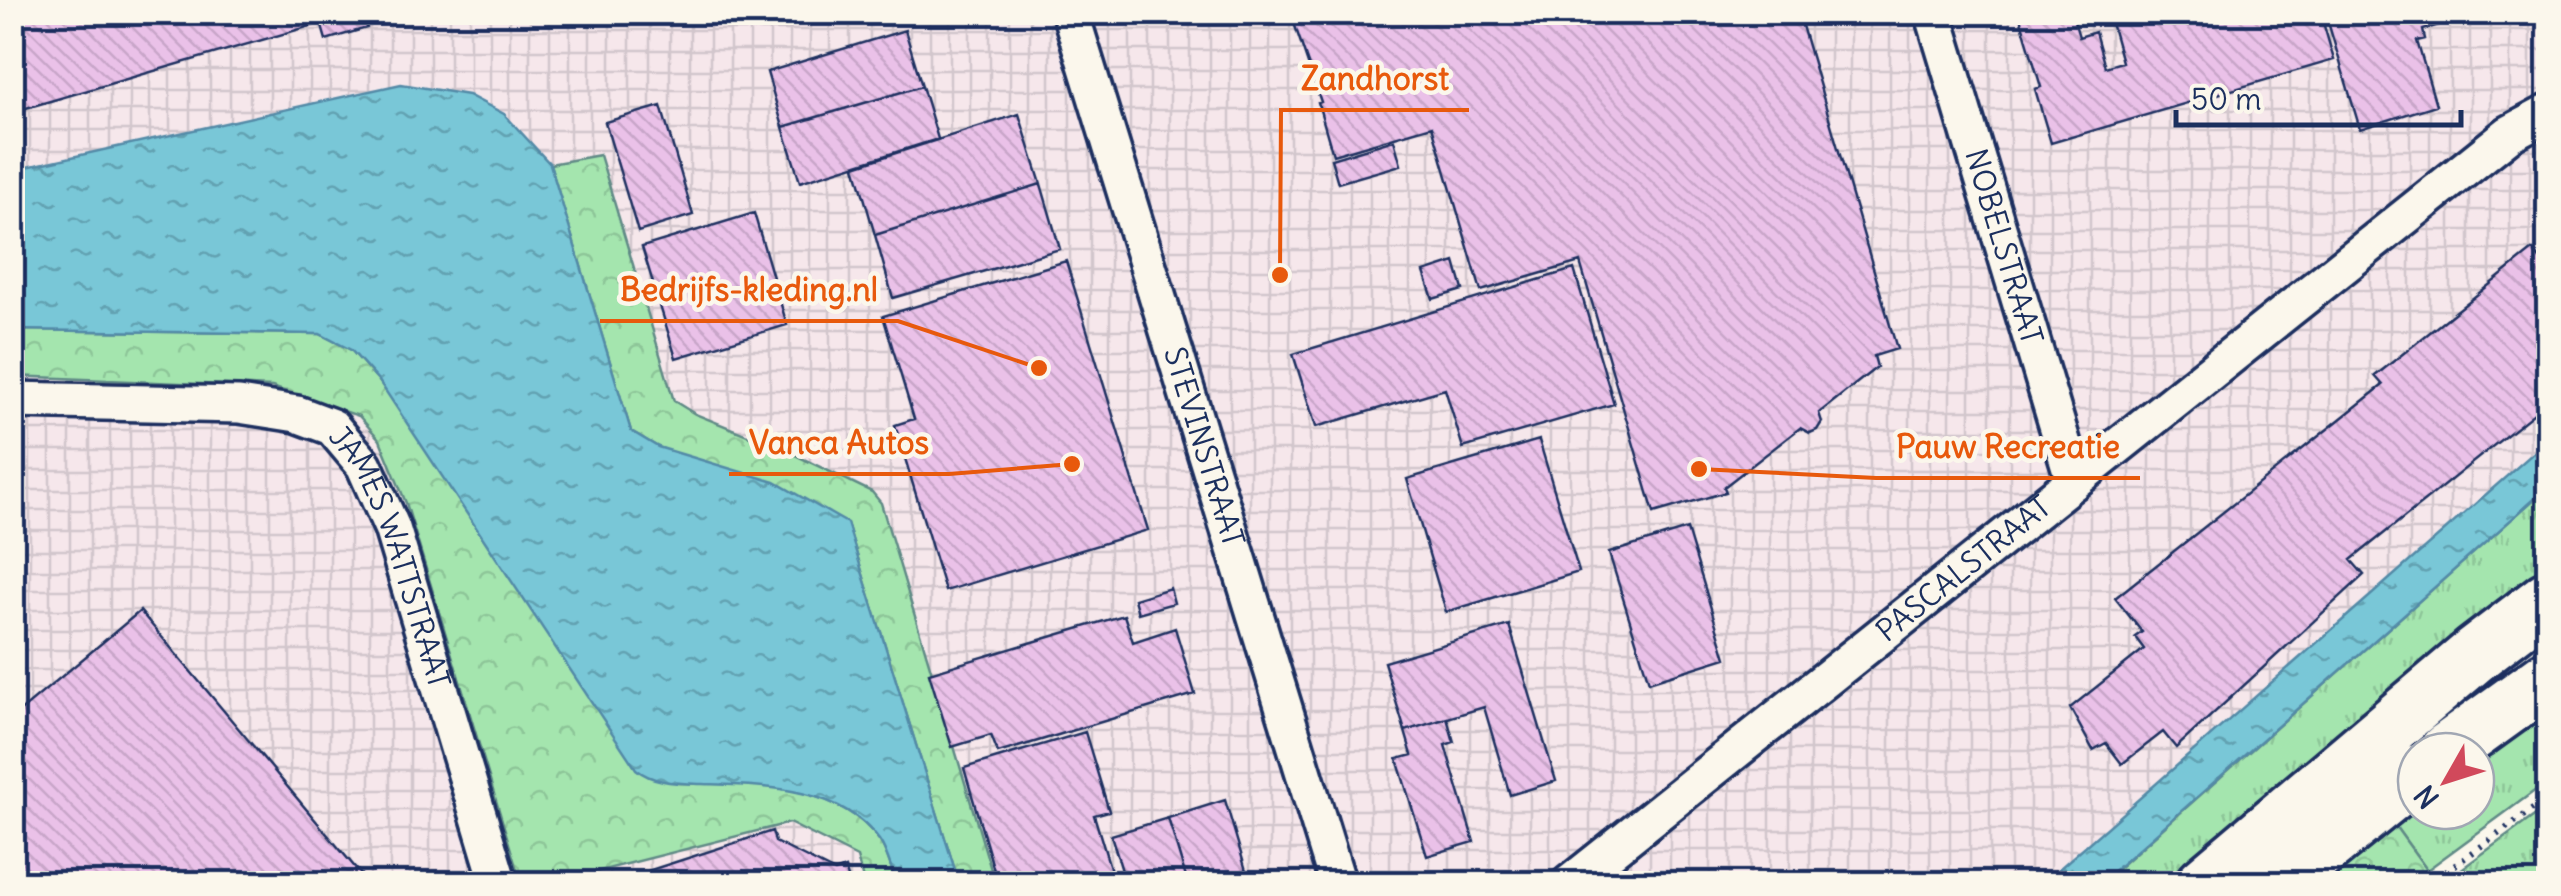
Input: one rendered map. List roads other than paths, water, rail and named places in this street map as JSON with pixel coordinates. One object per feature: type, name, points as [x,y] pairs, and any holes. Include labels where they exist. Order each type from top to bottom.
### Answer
[{"type":"main road","points":[[2204,884],[2476,654],[2548,599]]},
{"type":"main road","points":[[2475,731],[2548,678]]},
{"type":"main road","points":[[2278,884],[2396,790]]},
{"type":"street","name":"STEVINSTRAAT","points":[[1070,12],[1338,884]]},
{"type":"street","name":"NOBELSTRAAT","points":[[1933,12],[2074,482]]},
{"type":"street","name":"PASCALSTRAAT","points":[[1569,884],[2508,134],[2548,112]]},
{"type":"street","name":"JAMES WATTSTRAAT","points":[[12,400],[238,405],[297,414],[332,427],[364,464],[392,528],[498,884]]},
{"type":"water","points":[[401,84],[468,95],[504,114],[550,164],[631,431],[658,447],[775,482],[847,523],[959,883],[896,883],[879,840],[863,822],[821,799],[774,788],[667,782],[636,769],[379,381],[351,350],[320,334],[13,330],[13,170]]},
{"type":"water","points":[[2548,440],[2548,487],[2100,883],[2043,883]]},
{"type":"place","name":"Zandhorst","points":[[1280,275]]},
{"type":"place","name":"Bedrijfs-kleding.nl","points":[[1039,368]]},
{"type":"place","name":"Vanca Autos","points":[[1072,464]]},
{"type":"place","name":"Pauw Recreatie","points":[[1699,469]]}]
